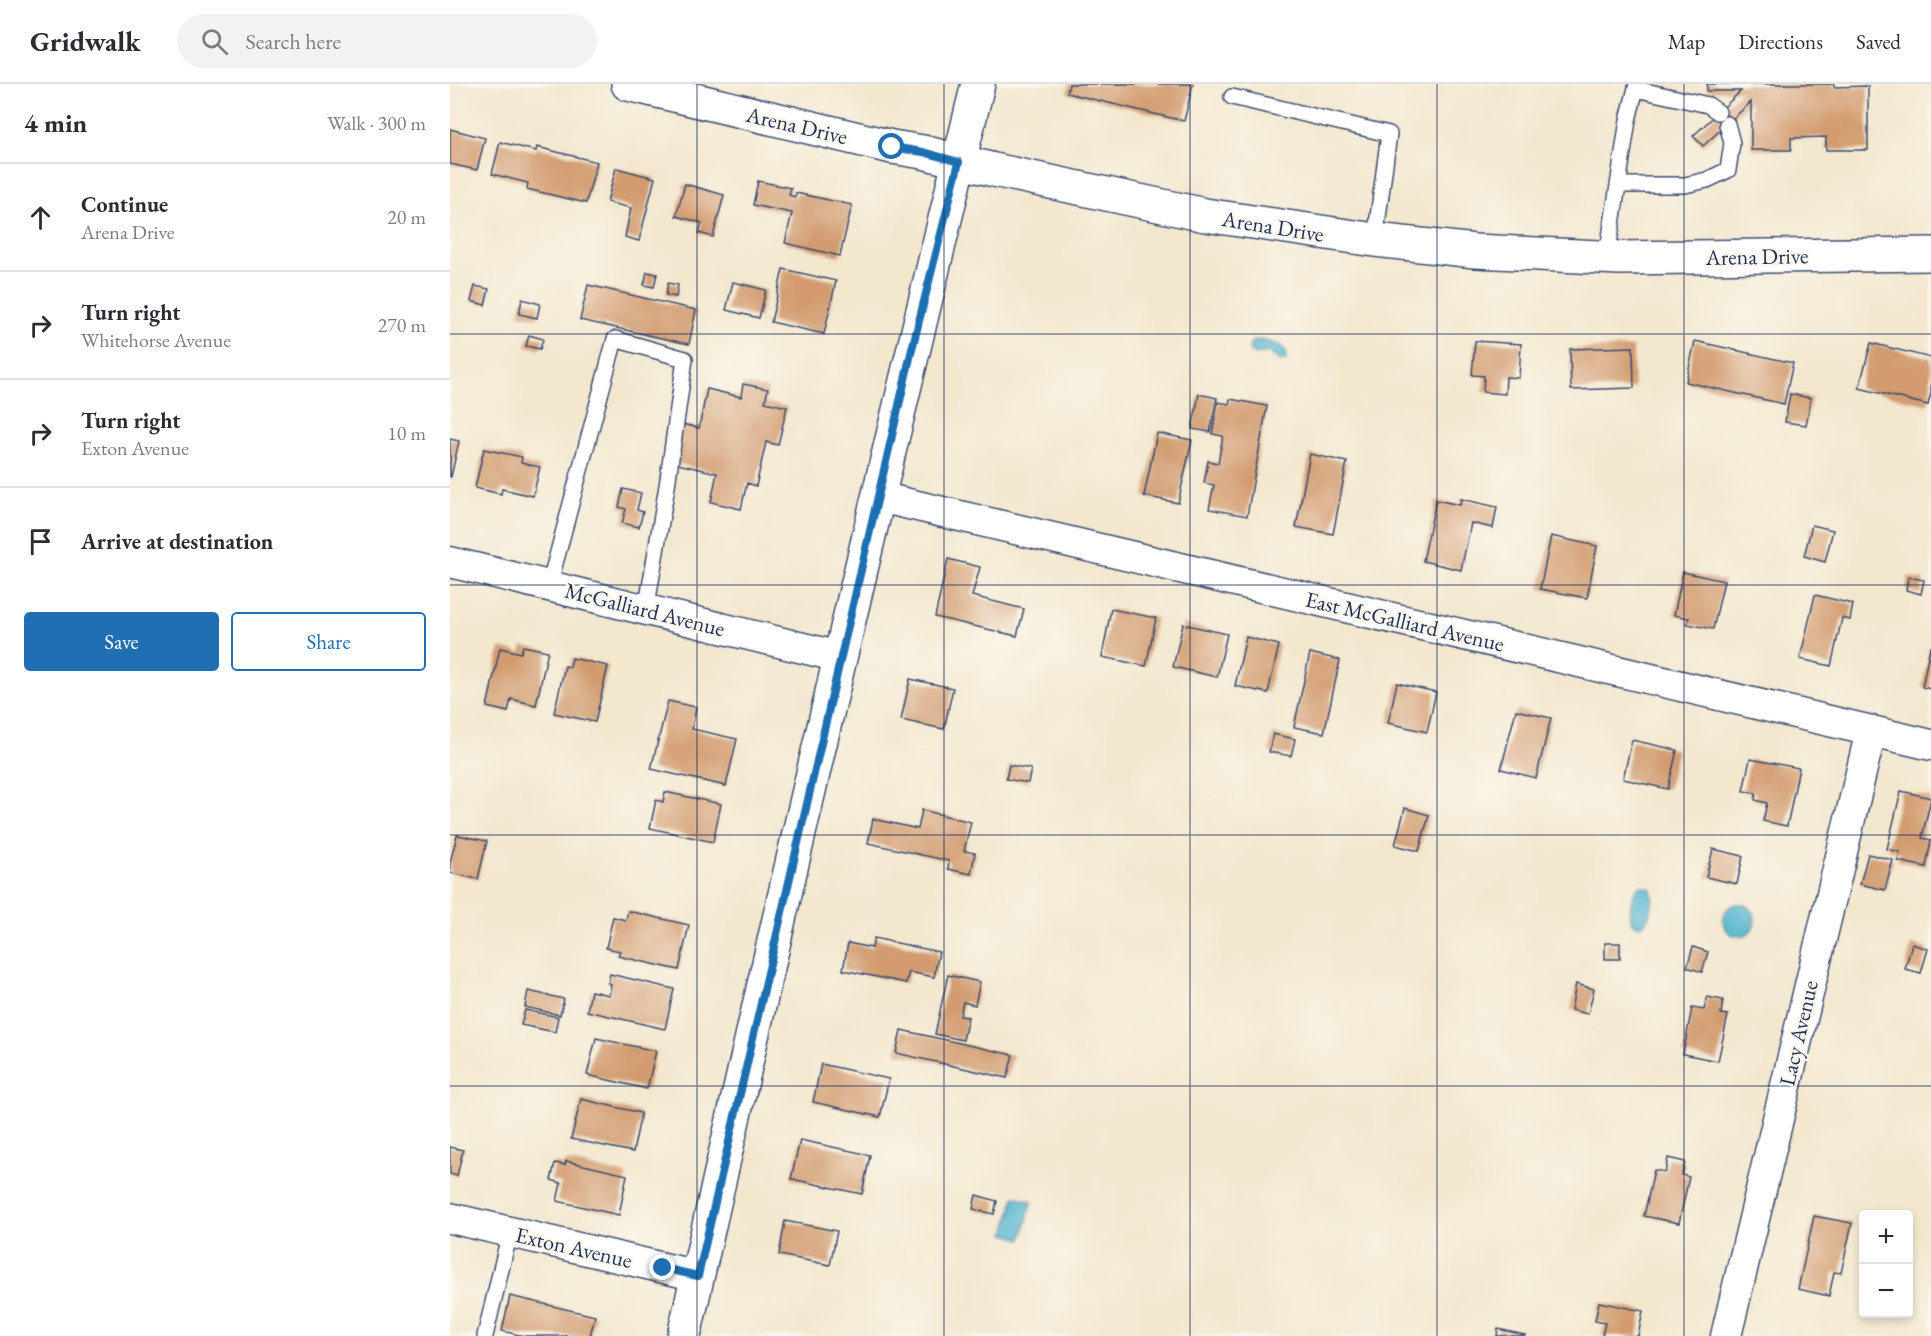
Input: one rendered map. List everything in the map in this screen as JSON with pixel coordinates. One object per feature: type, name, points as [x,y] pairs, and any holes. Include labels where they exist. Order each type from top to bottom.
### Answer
[{"type":"main road","name":"Arena Drive","points":[[628,84],[959,162],[1205,215],[1375,240],[1475,250],[1607,257],[1931,254]]},
{"type":"main road","points":[[684,1336],[912,349],[978,84]]},
{"type":"street","name":"East McGalliard Avenue","points":[[879,497],[1931,745]]},
{"type":"street","name":"McGalliard Avenue","points":[[450,562],[840,657]]},
{"type":"street","name":"Lacy Avenue","points":[[1726,1336],[1870,730]]},
{"type":"street","name":"Exton Avenue","points":[[450,1218],[698,1276]]},
{"type":"lane","points":[[1607,257],[1618,185],[1628,120],[1637,86],[1708,105],[1723,118],[1731,143],[1728,170],[1707,180],[1685,185],[1618,185]]},
{"type":"lane","points":[[1232,97],[1389,134],[1375,240]]},
{"type":"lane","points":[[549,586],[615,339],[685,359],[646,611]]},
{"type":"lane","points":[[485,1336],[510,1232]]},
{"type":"water","points":[[1262,340],[1279,345],[1286,351],[1286,360],[1280,361],[1268,352],[1256,355],[1251,353],[1250,344]]},
{"type":"water","points":[[1640,886],[1650,888],[1653,897],[1650,914],[1641,926],[1632,923],[1630,914],[1632,898]]},
{"type":"water","points":[[1739,904],[1750,909],[1755,920],[1750,931],[1739,936],[1728,931],[1723,920],[1728,909]]},
{"type":"water","points":[[1015,1196],[1032,1201],[1022,1239],[1005,1234]]},
{"type":"building","points":[[1069,84],[1193,84],[1184,121],[1067,93]]},
{"type":"building","points":[[1707,84],[1868,86],[1868,150],[1826,150],[1826,137],[1791,138],[1791,150],[1751,150],[1751,102],[1703,146],[1693,136],[1741,91],[1707,91]]},
{"type":"building","points":[[450,129],[485,138],[477,170],[450,164]]},
{"type":"building","points":[[500,142],[536,151],[537,147],[597,162],[586,203],[527,189],[528,183],[492,174]]},
{"type":"building","points":[[616,168],[655,178],[639,241],[625,237],[631,208],[607,202]]},
{"type":"building","points":[[758,181],[791,188],[789,195],[795,197],[796,193],[852,205],[840,256],[785,243],[792,213],[753,205]]},
{"type":"building","points":[[685,184],[724,195],[713,237],[699,233],[702,223],[676,216]]},
{"type":"building","points":[[783,269],[836,281],[824,334],[771,322]]},
{"type":"building","points":[[647,272],[657,274],[654,287],[644,285]]},
{"type":"building","points":[[733,282],[766,290],[759,318],[726,310]]},
{"type":"building","points":[[668,283],[678,285],[676,297],[666,295]]},
{"type":"building","points":[[588,285],[696,310],[689,344],[580,320]]},
{"type":"building","points":[[475,286],[489,289],[485,305],[471,301]]},
{"type":"building","points":[[522,299],[540,304],[537,318],[519,314]]},
{"type":"building","points":[[529,335],[543,339],[540,349],[526,346]]},
{"type":"building","points":[[1475,341],[1521,344],[1519,378],[1506,377],[1505,394],[1483,392],[1484,376],[1472,375]]},
{"type":"building","points":[[1695,341],[1793,363],[1784,404],[1686,382]]},
{"type":"building","points":[[1871,343],[1931,358],[1931,393],[1928,405],[1859,388]]},
{"type":"building","points":[[1633,347],[1634,388],[1571,390],[1570,349]]},
{"type":"building","points":[[743,384],[768,389],[765,402],[787,407],[778,445],[766,442],[756,486],[747,483],[741,509],[711,502],[717,473],[673,463],[682,424],[699,428],[707,389],[741,397]]},
{"type":"building","points":[[1199,394],[1217,398],[1210,432],[1192,429]]},
{"type":"building","points":[[1790,394],[1811,398],[1806,425],[1785,422]]},
{"type":"building","points":[[1230,399],[1267,406],[1247,516],[1209,509],[1214,485],[1204,483],[1208,461],[1218,463],[1223,436],[1212,434],[1218,402],[1229,404]]},
{"type":"building","points":[[1157,433],[1192,440],[1178,503],[1144,496]]},
{"type":"building","points":[[450,439],[459,441],[451,477],[450,477]]},
{"type":"building","points":[[484,449],[522,457],[521,463],[540,467],[533,496],[502,489],[501,494],[475,488]]},
{"type":"building","points":[[1310,454],[1347,462],[1333,534],[1296,527]]},
{"type":"building","points":[[623,489],[641,493],[637,510],[643,512],[639,527],[622,523],[626,509],[619,507]]},
{"type":"building","points":[[1461,499],[1497,507],[1493,528],[1471,523],[1461,570],[1423,561],[1436,500],[1460,505]]},
{"type":"building","points":[[1812,525],[1833,530],[1825,562],[1804,556]]},
{"type":"building","points":[[1551,536],[1597,546],[1587,598],[1540,589]]},
{"type":"building","points":[[948,559],[980,567],[972,596],[1024,609],[1017,636],[935,617]]},
{"type":"building","points":[[1683,572],[1724,581],[1713,629],[1687,624],[1689,618],[1674,615]]},
{"type":"building","points":[[1908,577],[1924,580],[1921,594],[1906,590]]},
{"type":"building","points":[[1815,595],[1853,604],[1850,620],[1842,618],[1831,666],[1800,659]]},
{"type":"building","points":[[1111,609],[1156,618],[1146,666],[1102,657]]},
{"type":"building","points":[[1183,624],[1227,634],[1217,677],[1173,667]]},
{"type":"building","points":[[1246,637],[1279,645],[1268,693],[1235,686]]},
{"type":"building","points":[[523,646],[548,651],[536,705],[511,699],[508,712],[487,707],[500,648],[521,653]]},
{"type":"building","points":[[1931,647],[1931,689],[1922,687]]},
{"type":"building","points":[[1310,653],[1340,660],[1324,733],[1294,727]]},
{"type":"building","points":[[572,658],[608,666],[595,722],[554,713],[565,666],[570,667]]},
{"type":"building","points":[[910,679],[953,688],[944,729],[901,720]]},
{"type":"building","points":[[1397,683],[1436,692],[1427,732],[1388,723]]},
{"type":"building","points":[[668,701],[696,707],[692,729],[737,739],[726,786],[651,769]]},
{"type":"building","points":[[1516,710],[1551,718],[1536,778],[1501,769]]},
{"type":"building","points":[[1273,734],[1295,739],[1291,756],[1269,752]]},
{"type":"building","points":[[1632,740],[1677,750],[1668,789],[1623,779]]},
{"type":"building","points":[[1750,759],[1799,768],[1787,826],[1763,821],[1767,803],[1755,800],[1756,793],[1743,791]]},
{"type":"building","points":[[1009,765],[1031,769],[1028,783],[1006,779]]},
{"type":"building","points":[[1901,791],[1931,798],[1922,838],[1931,840],[1926,867],[1898,861],[1900,852],[1887,849]]},
{"type":"building","points":[[665,792],[721,804],[713,842],[650,828],[656,800],[663,802]]},
{"type":"building","points":[[1405,808],[1429,815],[1419,851],[1395,845]]},
{"type":"building","points":[[922,810],[971,822],[964,851],[975,853],[971,874],[948,869],[949,861],[868,843],[873,819],[918,829]]},
{"type":"building","points":[[457,835],[487,841],[478,879],[450,873],[450,863]]},
{"type":"building","points":[[1713,849],[1743,856],[1737,884],[1706,877]]},
{"type":"building","points":[[1868,854],[1893,860],[1885,890],[1860,884]]},
{"type":"building","points":[[628,911],[689,925],[679,970],[618,956],[620,951],[606,948],[613,917],[626,920]]},
{"type":"building","points":[[874,938],[939,952],[934,977],[909,972],[906,983],[843,970],[848,943],[872,948]]},
{"type":"building","points":[[1605,943],[1620,943],[1620,959],[1605,959]]},
{"type":"building","points":[[1912,944],[1928,949],[1921,973],[1905,969]]},
{"type":"building","points":[[1693,947],[1708,952],[1702,972],[1687,967]]},
{"type":"building","points":[[610,974],[674,989],[665,1029],[587,1011],[591,991],[609,995]]},
{"type":"building","points":[[948,975],[980,982],[975,1005],[963,1002],[960,1016],[968,1017],[963,1040],[935,1034]]},
{"type":"building","points":[[1576,984],[1594,989],[1588,1014],[1571,1010]]},
{"type":"building","points":[[528,991],[564,999],[560,1015],[525,1007]]},
{"type":"building","points":[[1707,997],[1723,1000],[1721,1014],[1728,1015],[1718,1061],[1683,1054],[1692,1008],[1704,1010]]},
{"type":"building","points":[[525,1010],[558,1017],[555,1032],[521,1025]]},
{"type":"building","points":[[901,1030],[1013,1055],[1007,1078],[896,1053]]},
{"type":"building","points":[[596,1038],[656,1051],[647,1089],[587,1075]]},
{"type":"building","points":[[821,1064],[889,1079],[880,1117],[813,1102]]},
{"type":"building","points":[[581,1099],[641,1113],[633,1152],[571,1139]]},
{"type":"building","points":[[800,1140],[870,1155],[862,1194],[791,1179]]},
{"type":"building","points":[[450,1147],[463,1150],[457,1176],[450,1174]]},
{"type":"building","points":[[1668,1158],[1685,1162],[1682,1175],[1689,1177],[1679,1223],[1644,1216],[1654,1170],[1665,1172]]},
{"type":"building","points":[[566,1161],[627,1175],[619,1215],[557,1201],[561,1183],[551,1180],[555,1163],[565,1165]]},
{"type":"building","points":[[976,1195],[997,1201],[994,1214],[973,1209]]},
{"type":"building","points":[[1814,1216],[1852,1223],[1841,1273],[1834,1272],[1829,1296],[1798,1289]]},
{"type":"building","points":[[785,1221],[837,1231],[830,1265],[779,1255]]},
{"type":"building","points":[[510,1296],[595,1316],[590,1336],[524,1336],[502,1331]]},
{"type":"building","points":[[1599,1302],[1643,1311],[1638,1336],[1602,1336],[1605,1323],[1595,1321]]},
{"type":"building","points":[[1498,1329],[1525,1335],[1525,1336],[1497,1336]]},
{"type":"route","points":[[663,1268],[698,1276],[912,349],[959,162],[923,152],[892,147]]}]
